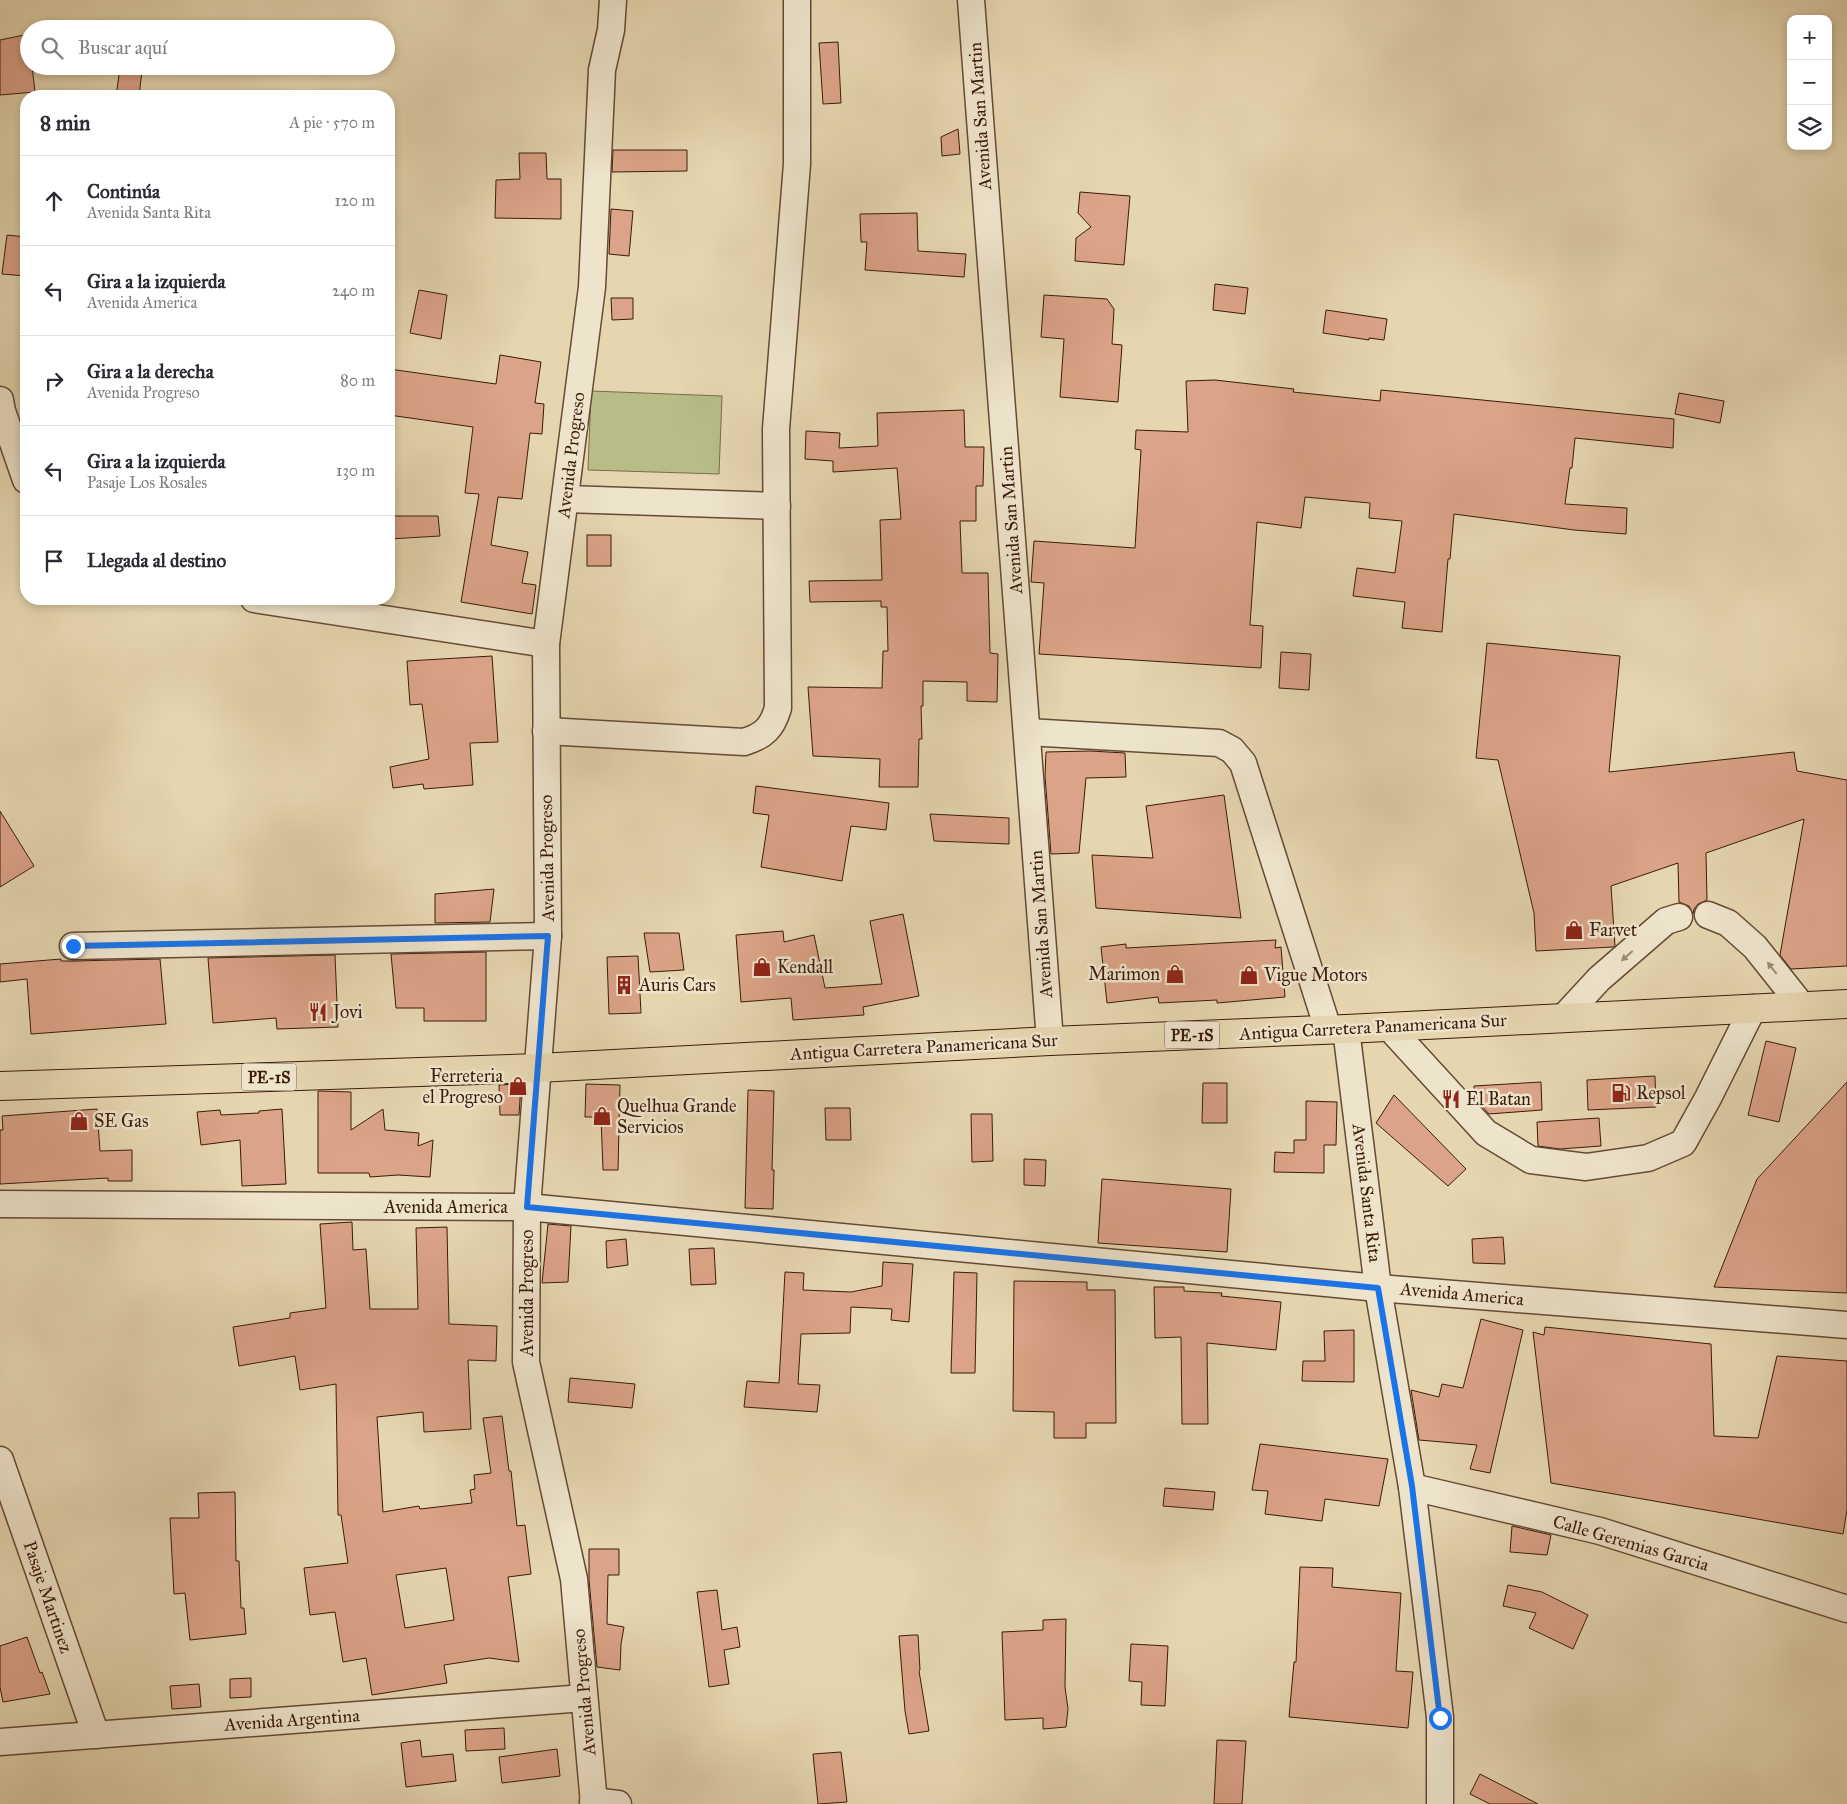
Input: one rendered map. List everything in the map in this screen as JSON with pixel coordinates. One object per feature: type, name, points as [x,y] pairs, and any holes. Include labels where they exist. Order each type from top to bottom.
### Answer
[{"type":"highway","name":"Antigua Carretera Panamericana Sur","points":[[0,1086],[538,1068],[1050,1041],[1388,1027],[1847,1004]]},
{"type":"street","name":"Avenida Progreso","points":[[602,1803],[584,1698],[574,1579],[526,1362],[527,1207],[548,936],[546,644],[592,287],[602,70],[611,30],[612,0]]},
{"type":"street","points":[[546,731],[744,742],[756,738],[767,731],[775,720],[778,708],[776,429],[798,164],[797,0]]},
{"type":"street","name":"Avenida San Martin","points":[[971,0],[1050,1041]]},
{"type":"street","points":[[0,400],[20,463]]},
{"type":"street","points":[[565,499],[777,506]]},
{"type":"street","points":[[293,605],[546,644]]},
{"type":"street","name":"Avenida Santa Rita","points":[[1028,732],[1219,743],[1232,750],[1242,763],[1337,1029],[1412,1486],[1440,1718],[1440,1804]]},
{"type":"street","points":[[1708,915],[1728,923],[1755,947],[1802,1006]]},
{"type":"street","points":[[1563,1018],[1606,973],[1666,922],[1679,917]]},
{"type":"street","points":[[73,946],[548,936]]},
{"type":"street","points":[[1388,1027],[1486,1133],[1531,1160],[1586,1167],[1648,1158],[1683,1143],[1753,1008]]},
{"type":"street","name":"Avenida America","points":[[0,1204],[527,1207],[1378,1288],[1847,1325]]},
{"type":"street","name":"Pasaje Martinez","points":[[0,1460],[96,1735]]},
{"type":"street","name":"Calle Geremias Garcia","points":[[1412,1486],[1600,1531],[1847,1609]]},
{"type":"street","name":"Avenida Argentina","points":[[0,1742],[584,1698]]},
{"type":"green space","points":[[591,391],[722,396],[719,474],[588,470]]},
{"type":"building","points":[[20,36],[20,75],[33,75],[35,90],[20,90],[20,93],[0,95],[0,40]]},
{"type":"building","points":[[838,42],[841,103],[823,104],[819,43]]},
{"type":"building","points":[[119,75],[142,75],[140,90],[117,90]]},
{"type":"building","points":[[958,129],[960,154],[942,156],[941,137]]},
{"type":"building","points":[[613,150],[687,150],[687,171],[612,172]]},
{"type":"building","points":[[519,153],[546,153],[547,179],[561,179],[561,219],[495,218],[496,180],[520,179]]},
{"type":"building","points":[[1080,192],[1130,196],[1124,265],[1075,261],[1076,238],[1091,227],[1078,213]]},
{"type":"building","points":[[611,209],[633,211],[629,256],[609,254]]},
{"type":"building","points":[[917,213],[918,251],[966,254],[964,277],[865,270],[867,242],[861,242],[860,214]]},
{"type":"building","points":[[7,235],[20,236],[20,276],[2,274]]},
{"type":"building","points":[[1215,284],[1248,288],[1245,314],[1213,310]]},
{"type":"building","points":[[419,290],[447,295],[441,339],[410,333]]},
{"type":"building","points":[[1044,295],[1107,299],[1114,309],[1112,344],[1122,345],[1118,402],[1060,397],[1064,339],[1041,337]]},
{"type":"building","points":[[611,298],[633,298],[633,319],[612,320]]},
{"type":"building","points":[[1326,310],[1387,319],[1384,340],[1369,338],[1369,340],[1323,333]]},
{"type":"building","points":[[500,355],[541,362],[535,403],[544,404],[542,434],[530,433],[522,499],[498,497],[491,545],[528,552],[522,583],[536,585],[532,614],[461,602],[479,494],[465,493],[473,427],[395,416],[395,370],[496,384]]},
{"type":"building","points":[[1215,380],[1294,389],[1293,392],[1380,401],[1381,390],[1674,419],[1673,448],[1575,438],[1572,468],[1570,468],[1565,504],[1627,508],[1626,534],[1574,530],[1454,514],[1442,632],[1402,628],[1405,602],[1353,596],[1357,568],[1395,573],[1402,521],[1369,518],[1370,503],[1305,497],[1301,528],[1257,522],[1250,625],[1263,626],[1261,668],[1039,654],[1044,583],[1031,582],[1034,541],[1135,548],[1141,450],[1135,449],[1136,430],[1188,432],[1186,381]]},
{"type":"building","points":[[1679,393],[1724,401],[1720,423],[1675,414]]},
{"type":"building","points":[[964,410],[965,447],[984,447],[983,486],[976,486],[976,521],[960,521],[962,573],[988,573],[990,653],[998,654],[997,702],[967,701],[967,682],[923,681],[923,706],[921,706],[922,739],[919,739],[918,787],[879,787],[880,759],[813,756],[808,687],[882,688],[883,651],[888,651],[887,607],[881,607],[881,601],[810,602],[809,581],[882,580],[880,520],[901,519],[897,468],[833,472],[833,461],[805,459],[806,431],[840,433],[839,448],[878,446],[877,413]]},
{"type":"building","points":[[395,516],[438,516],[440,536],[395,539]]},
{"type":"building","points":[[587,535],[611,535],[611,566],[587,566]]},
{"type":"building","points":[[1487,643],[1620,656],[1609,772],[1794,752],[1797,771],[1847,780],[1847,966],[1791,969],[1780,955],[1804,819],[1706,853],[1707,900],[1698,904],[1693,914],[1689,906],[1679,902],[1678,863],[1611,886],[1615,946],[1536,951],[1534,913],[1498,760],[1476,758]]},
{"type":"building","points":[[1281,652],[1311,654],[1309,690],[1279,688]]},
{"type":"building","points":[[492,656],[498,742],[470,743],[473,785],[424,789],[423,784],[393,788],[390,767],[429,759],[422,704],[410,705],[407,661]]},
{"type":"building","points":[[1090,751],[1125,753],[1126,777],[1086,778],[1079,853],[1051,854],[1045,776],[1046,752]]},
{"type":"building","points":[[756,786],[889,803],[886,830],[851,826],[842,881],[761,867],[769,815],[753,813]]},
{"type":"building","points":[[1224,795],[1241,918],[1096,908],[1092,855],[1153,858],[1146,806]]},
{"type":"building","points":[[0,811],[34,866],[0,887]]},
{"type":"building","points":[[930,814],[1009,818],[1009,844],[934,841]]},
{"type":"building","points":[[494,889],[490,922],[435,923],[435,894]]},
{"type":"building","points":[[903,914],[919,996],[863,1007],[864,1015],[793,1020],[791,998],[741,1002],[736,935],[783,931],[784,942],[814,935],[825,988],[882,984],[870,921]]},
{"type":"building","points":[[644,933],[679,933],[684,970],[650,972]]},
{"type":"building","points":[[1276,940],[1275,948],[1281,947],[1285,997],[1217,1003],[1217,1000],[1159,1003],[1158,997],[1107,1003],[1101,947],[1126,944],[1126,948]]},
{"type":"building","points":[[486,952],[486,1021],[424,1021],[424,1008],[396,1008],[391,954]]},
{"type":"building","points":[[335,955],[338,1027],[277,1029],[276,1018],[213,1023],[208,958]]},
{"type":"building","name":"Auris Cars","points":[[638,956],[641,1013],[609,1014],[607,957]]},
{"type":"building","points":[[61,959],[61,961],[73,961],[160,959],[166,1024],[31,1034],[27,979],[0,982],[0,964]]},
{"type":"building","points":[[1766,1041],[1796,1048],[1779,1122],[1748,1115]]},
{"type":"building","name":"Repsol","points":[[1655,1076],[1656,1107],[1588,1110],[1587,1080]]},
{"type":"building","points":[[1541,1082],[1542,1110],[1489,1114],[1475,1098],[1474,1086]]},
{"type":"building","points":[[1847,1082],[1847,1293],[1714,1287],[1757,1179]]},
{"type":"building","points":[[1203,1083],[1227,1083],[1227,1123],[1202,1123]]},
{"type":"building","points":[[521,1084],[519,1115],[500,1115],[499,1085]]},
{"type":"building","name":"Quelhua Grande Servicios","points":[[586,1084],[620,1085],[618,1170],[603,1170],[601,1117],[585,1117]]},
{"type":"building","points":[[748,1090],[774,1091],[773,1209],[745,1208]]},
{"type":"building","points":[[318,1091],[351,1092],[351,1130],[383,1109],[385,1130],[419,1133],[418,1146],[433,1140],[430,1177],[398,1175],[370,1177],[369,1173],[318,1173]]},
{"type":"building","points":[[1394,1095],[1466,1169],[1448,1186],[1376,1123]]},
{"type":"building","points":[[1306,1101],[1337,1102],[1336,1145],[1324,1145],[1324,1173],[1274,1172],[1275,1152],[1294,1153],[1294,1140],[1306,1140]]},
{"type":"building","points":[[825,1108],[850,1108],[851,1140],[826,1140]]},
{"type":"building","points":[[97,1109],[100,1151],[132,1150],[132,1181],[108,1181],[108,1178],[0,1184],[0,1130],[3,1130],[2,1116]]},
{"type":"building","points":[[282,1109],[286,1184],[242,1186],[240,1140],[201,1145],[197,1112],[220,1110],[221,1115],[259,1113],[259,1111]]},
{"type":"building","points":[[971,1114],[992,1114],[993,1161],[972,1162]]},
{"type":"building","name":"Repsol","points":[[1599,1118],[1601,1146],[1560,1149],[1538,1146],[1537,1122]]},
{"type":"building","points":[[1024,1159],[1046,1160],[1045,1186],[1024,1185]]},
{"type":"building","points":[[1102,1179],[1231,1189],[1227,1252],[1098,1243]]},
{"type":"building","points":[[352,1222],[353,1250],[366,1249],[370,1309],[418,1309],[416,1228],[447,1227],[449,1324],[497,1326],[496,1361],[468,1360],[471,1429],[424,1432],[423,1412],[377,1417],[383,1512],[419,1506],[420,1509],[472,1503],[470,1490],[475,1489],[474,1475],[491,1473],[483,1418],[502,1416],[517,1526],[525,1525],[531,1574],[508,1577],[519,1662],[489,1658],[444,1665],[447,1683],[372,1695],[366,1658],[343,1662],[335,1612],[310,1615],[304,1568],[348,1563],[341,1515],[338,1515],[336,1384],[300,1390],[295,1356],[239,1366],[233,1327],[290,1318],[290,1313],[326,1308],[320,1224]],"holes":[[[446,1568],[454,1620],[405,1628],[396,1575]]]},
{"type":"building","points":[[548,1224],[571,1226],[568,1282],[542,1283]]},
{"type":"building","points":[[1503,1237],[1505,1264],[1473,1263],[1472,1239]]},
{"type":"building","points":[[626,1239],[628,1265],[607,1268],[606,1241]]},
{"type":"building","points":[[714,1248],[716,1284],[691,1285],[689,1249]]},
{"type":"building","points":[[883,1262],[913,1264],[909,1322],[891,1320],[892,1309],[851,1307],[850,1333],[801,1334],[798,1384],[820,1385],[817,1412],[744,1407],[747,1381],[779,1383],[785,1272],[804,1273],[803,1290],[851,1292],[882,1286]]},
{"type":"building","points":[[954,1272],[977,1273],[975,1373],[951,1373]]},
{"type":"building","points":[[1014,1281],[1087,1282],[1087,1290],[1115,1290],[1116,1423],[1086,1423],[1086,1438],[1054,1438],[1054,1412],[1013,1411]]},
{"type":"building","points":[[1154,1287],[1184,1287],[1184,1291],[1222,1293],[1221,1296],[1281,1302],[1276,1350],[1207,1343],[1208,1424],[1182,1424],[1181,1337],[1155,1338]]},
{"type":"building","points":[[1481,1319],[1523,1330],[1490,1473],[1470,1469],[1477,1445],[1419,1440],[1411,1390],[1439,1397],[1442,1384],[1463,1388]]},
{"type":"building","points":[[1545,1327],[1711,1344],[1714,1436],[1758,1438],[1777,1356],[1847,1361],[1847,1510],[1843,1534],[1551,1483],[1533,1332],[1544,1335]]},
{"type":"building","points":[[1354,1330],[1354,1382],[1302,1381],[1303,1361],[1325,1361],[1324,1331]]},
{"type":"building","points":[[570,1378],[635,1384],[632,1408],[568,1402]]},
{"type":"building","points":[[1260,1444],[1388,1459],[1379,1506],[1325,1499],[1322,1521],[1265,1514],[1268,1491],[1252,1490]]},
{"type":"building","points":[[1165,1488],[1215,1492],[1213,1510],[1163,1506]]},
{"type":"building","points":[[235,1492],[236,1561],[239,1561],[241,1608],[244,1608],[246,1634],[190,1640],[185,1593],[174,1594],[170,1518],[199,1518],[198,1493]]},
{"type":"building","points":[[1512,1526],[1551,1535],[1547,1555],[1510,1552]]},
{"type":"building","points":[[589,1549],[619,1549],[619,1575],[608,1575],[607,1624],[624,1627],[620,1670],[597,1667],[589,1580]]},
{"type":"building","points":[[1300,1567],[1333,1568],[1332,1587],[1401,1593],[1396,1671],[1413,1672],[1408,1728],[1289,1717],[1294,1662],[1296,1662]]},
{"type":"building","points":[[1508,1585],[1542,1592],[1588,1615],[1573,1649],[1529,1628],[1536,1613],[1503,1606]]},
{"type":"building","points":[[717,1590],[722,1630],[737,1627],[740,1647],[724,1650],[729,1684],[709,1687],[697,1592]]},
{"type":"building","points":[[1066,1619],[1065,1687],[1068,1709],[1066,1727],[1043,1729],[1043,1718],[1005,1720],[1002,1632],[1043,1630],[1043,1620]]},
{"type":"building","points":[[918,1635],[919,1671],[929,1731],[909,1734],[905,1711],[899,1636]]},
{"type":"building","points":[[27,1637],[50,1694],[3,1702],[0,1687],[0,1646]]},
{"type":"building","points":[[1131,1644],[1168,1646],[1165,1706],[1141,1705],[1142,1682],[1129,1681]]},
{"type":"building","points":[[251,1678],[251,1697],[230,1698],[230,1679]]},
{"type":"building","points":[[199,1684],[201,1707],[172,1709],[170,1686]]},
{"type":"building","points":[[504,1728],[505,1749],[466,1751],[465,1730]]},
{"type":"building","points":[[420,1740],[422,1757],[453,1754],[456,1781],[406,1787],[401,1743]]},
{"type":"building","points":[[1217,1740],[1246,1741],[1242,1804],[1214,1804]]},
{"type":"building","points":[[557,1749],[560,1776],[502,1783],[499,1757]]},
{"type":"building","points":[[841,1752],[847,1802],[818,1804],[813,1754]]},
{"type":"building","points":[[1480,1774],[1538,1804],[1490,1804],[1470,1794]]},
{"type":"place","name":"Farvet","points":[[1574,930]]},
{"type":"place","name":"Kendall","points":[[762,967]]},
{"type":"place","name":"Marimon","points":[[1175,974]]},
{"type":"place","name":"Vigue Motors","points":[[1249,975]]},
{"type":"place","name":"Auris Cars","points":[[624,985]]},
{"type":"place","name":"Jovi","points":[[318,1012]]},
{"type":"place","name":"Ferreteria el Progreso","points":[[518,1086]]},
{"type":"place","name":"Repsol","points":[[1621,1093]]},
{"type":"place","name":"El Batan","points":[[1451,1099]]},
{"type":"place","name":"Quelhua Grande Servicios","points":[[602,1116]]},
{"type":"place","name":"SE Gas","points":[[79,1121]]},
{"type":"route","points":[[73,946],[548,936],[527,1207],[1378,1288],[1412,1486],[1440,1718]]}]
